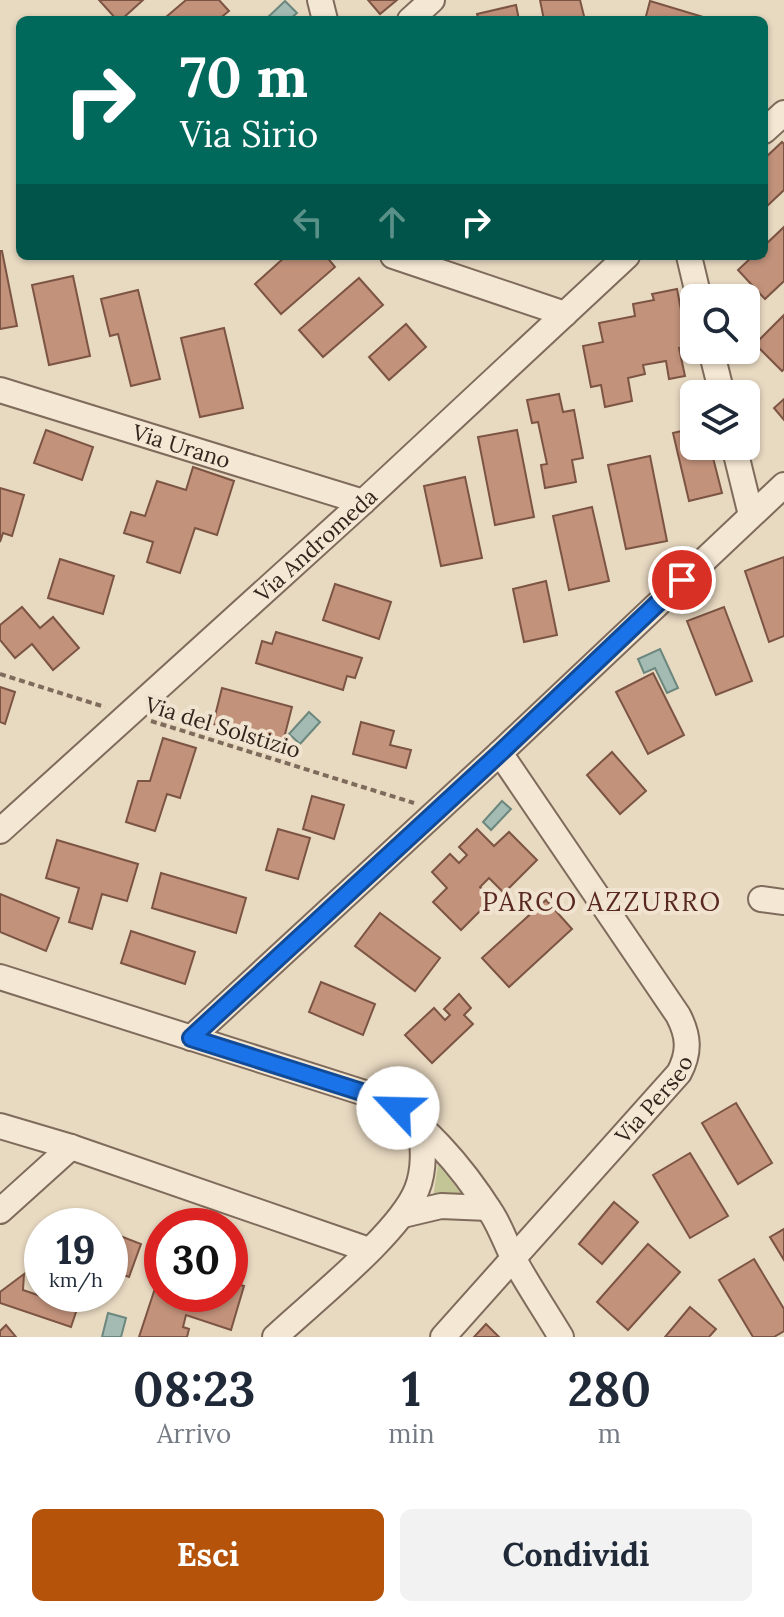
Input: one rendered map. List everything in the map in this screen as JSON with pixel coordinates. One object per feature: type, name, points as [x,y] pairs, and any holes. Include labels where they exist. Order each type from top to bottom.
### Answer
[{"type":"street","points":[[414,16],[432,0]]},
{"type":"street","points":[[768,127],[784,113]]},
{"type":"street","points":[[405,260],[565,314]]},
{"type":"street","name":"Via Andromeda","points":[[0,831],[363,502],[623,260]]},
{"type":"street","points":[[690,260],[696,284]]},
{"type":"street","name":"Via Urano","points":[[1,391],[363,502]]},
{"type":"street","points":[[737,460],[751,515]]},
{"type":"street","points":[[191,1038],[784,485]]},
{"type":"street","name":"Via Perseo","points":[[443,1337],[679,1073],[688,1047],[678,1015],[500,753]]},
{"type":"street","points":[[0,977],[385,1100],[421,1127],[475,1189],[561,1337]]},
{"type":"street","points":[[0,1126],[71,1147],[369,1250]]},
{"type":"street","points":[[275,1337],[403,1215],[421,1178],[421,1127]]},
{"type":"street","points":[[0,1211],[71,1147]]},
{"type":"street","points":[[403,1215],[441,1206],[488,1208]]},
{"type":"path","name":"Via del Solstizio","points":[[0,674],[437,811]]},
{"type":"green space","points":[[438,1164],[461,1193],[433,1198]]},
{"type":"shaded area","points":[[285,1],[297,13],[294,16],[269,16]]},
{"type":"shaded area","points":[[660,649],[678,688],[667,693],[655,668],[644,673],[638,659]]},
{"type":"shaded area","points":[[309,712],[320,722],[300,744],[289,734]]},
{"type":"shaded area","points":[[502,801],[511,809],[491,830],[483,822]]},
{"type":"shaded area","points":[[108,1313],[126,1318],[121,1337],[102,1337]]},
{"type":"building","points":[[99,0],[143,0],[125,16],[113,16]]},
{"type":"building","points":[[186,0],[219,0],[229,11],[223,16],[167,16]]},
{"type":"building","points":[[368,0],[397,0],[380,14]]},
{"type":"building","points":[[540,0],[580,0],[584,16],[543,16]]},
{"type":"building","points":[[650,1],[700,16],[646,16]]},
{"type":"building","points":[[516,5],[518,16],[478,16]]},
{"type":"building","points":[[782,142],[784,144],[784,190],[768,205],[768,155]]},
{"type":"building","points":[[784,227],[784,281],[765,299],[760,294],[760,284],[751,284],[738,270],[749,260],[768,260],[768,242]]},
{"type":"building","points":[[0,251],[17,326],[0,329]]},
{"type":"building","points":[[282,260],[329,260],[335,267],[281,314],[255,284]]},
{"type":"building","points":[[73,276],[90,356],[49,365],[32,285]]},
{"type":"building","points":[[359,278],[383,305],[323,357],[299,330]]},
{"type":"building","points":[[677,289],[680,364],[685,376],[669,379],[666,361],[643,365],[645,374],[628,378],[632,401],[605,407],[601,385],[591,387],[583,346],[603,342],[599,323],[635,316],[633,304],[654,300],[652,294]]},
{"type":"building","points":[[138,290],[160,379],[131,386],[118,334],[110,336],[101,299]]},
{"type":"building","points":[[784,315],[782,371],[760,349],[760,339]]},
{"type":"building","points":[[406,324],[426,347],[389,380],[369,357]]},
{"type":"building","points":[[224,328],[243,408],[200,417],[181,338]]},
{"type":"building","points":[[559,394],[563,412],[574,410],[583,458],[572,460],[576,482],[545,488],[541,465],[547,464],[538,422],[532,423],[527,400]]},
{"type":"building","points":[[784,399],[784,420],[774,408]]},
{"type":"building","points":[[46,430],[93,447],[82,480],[34,463]]},
{"type":"building","points":[[517,430],[534,517],[495,525],[478,437]]},
{"type":"building","points":[[680,431],[680,460],[714,460],[722,493],[689,501],[673,433]]},
{"type":"building","points":[[650,456],[667,541],[626,549],[608,465]]},
{"type":"building","points":[[193,467],[234,481],[217,535],[195,528],[180,573],[147,562],[153,542],[124,533],[131,512],[145,516],[157,481],[186,490]]},
{"type":"building","points":[[465,477],[482,558],[441,566],[424,486]]},
{"type":"building","points":[[0,488],[24,495],[12,536],[3,533],[0,542]]},
{"type":"building","points":[[592,507],[609,581],[569,590],[553,516]]},
{"type":"building","points":[[784,557],[784,636],[769,642],[745,571]]},
{"type":"building","points":[[60,559],[114,576],[103,614],[48,598]]},
{"type":"building","points":[[546,581],[557,635],[524,642],[513,589]]},
{"type":"building","points":[[335,584],[391,602],[379,639],[323,620]]},
{"type":"building","points":[[22,607],[40,628],[53,617],[79,648],[53,670],[32,644],[15,658],[0,640],[0,625]]},
{"type":"building","points":[[724,607],[752,681],[716,695],[687,621]]},
{"type":"building","points":[[276,632],[362,658],[355,678],[347,676],[343,690],[256,663],[262,641],[272,644]]},
{"type":"building","points":[[653,673],[684,735],[648,754],[616,692]]},
{"type":"building","points":[[0,687],[15,692],[5,724],[0,722]]},
{"type":"building","points":[[222,688],[292,707],[283,742],[213,724]]},
{"type":"building","points":[[361,722],[394,731],[390,745],[411,750],[406,768],[353,754]]},
{"type":"building","points":[[163,738],[196,748],[180,798],[167,794],[155,831],[126,822],[138,781],[150,781]]},
{"type":"building","points":[[612,752],[646,791],[620,814],[587,775]]},
{"type":"building","points":[[312,796],[344,805],[334,839],[303,829]]},
{"type":"building","points":[[278,829],[310,838],[298,879],[266,870]]},
{"type":"building","points":[[477,829],[494,846],[509,832],[537,860],[504,893],[489,878],[480,887],[492,899],[461,930],[433,902],[447,888],[432,872],[450,854],[459,863],[467,855],[459,847]]},
{"type":"building","points":[[57,840],[138,864],[127,901],[102,894],[92,929],[69,922],[79,888],[46,878]]},
{"type":"building","points":[[161,873],[246,898],[236,933],[152,908]]},
{"type":"building","points":[[0,894],[59,918],[46,951],[0,932]]},
{"type":"building","points":[[546,900],[572,929],[509,987],[482,958]]},
{"type":"building","points":[[380,913],[440,958],[415,991],[355,946]]},
{"type":"building","points":[[131,931],[195,952],[185,984],[121,963]]},
{"type":"building","points":[[321,982],[375,1004],[363,1035],[309,1012]]},
{"type":"building","points":[[459,994],[471,1008],[464,1015],[473,1024],[432,1063],[405,1035],[434,1008],[445,1020],[450,1015],[444,1009]]},
{"type":"building","points":[[736,1103],[772,1163],[738,1184],[702,1123]]},
{"type":"building","points":[[690,1153],[728,1216],[690,1238],[653,1175]]},
{"type":"building","points":[[614,1202],[638,1222],[602,1264],[579,1244]]},
{"type":"building","points":[[784,1229],[784,1260],[770,1237]]},
{"type":"building","points":[[128,1239],[141,1244],[128,1277]]},
{"type":"building","points":[[648,1244],[680,1272],[628,1330],[597,1302]]},
{"type":"building","points":[[754,1259],[784,1309],[784,1331],[774,1337],[753,1337],[719,1280]]},
{"type":"building","points":[[24,1274],[24,1311],[0,1303],[0,1292]]},
{"type":"building","points":[[690,1307],[716,1329],[709,1337],[665,1337]]},
{"type":"building","points":[[27,1312],[76,1312],[71,1327]]},
{"type":"building","points":[[147,1312],[236,1312],[231,1330],[186,1315],[183,1327],[189,1329],[187,1337],[139,1337]]},
{"type":"building","points":[[486,1324],[499,1337],[474,1337]]},
{"type":"building","points":[[6,1325],[16,1337],[0,1337],[0,1331]]},
{"type":"district","name":"PARCO AZZURRO","points":[[602,902]]},
{"type":"route","points":[[398,1108],[371,1095],[191,1038],[682,580]]}]
